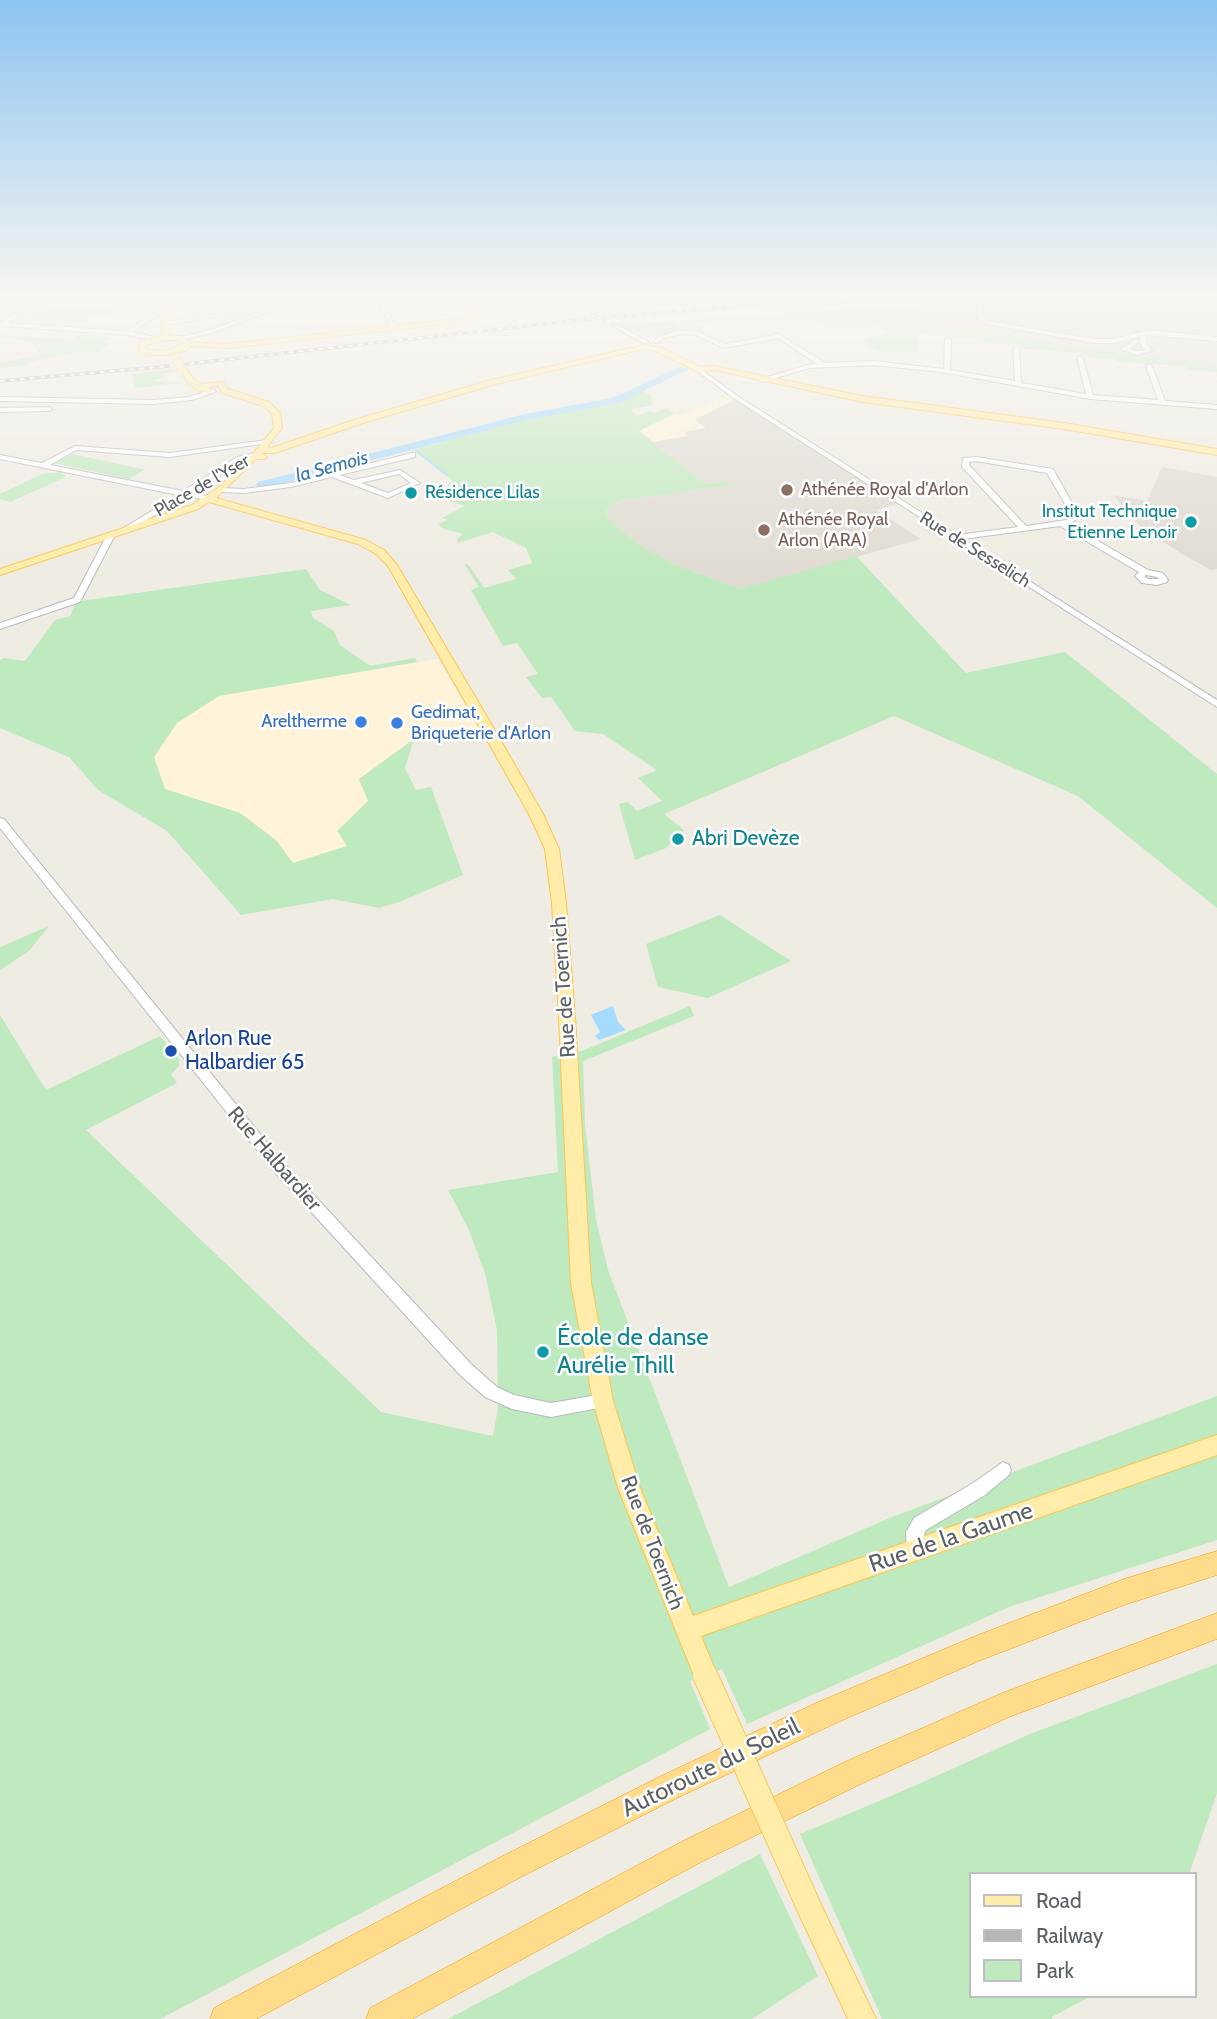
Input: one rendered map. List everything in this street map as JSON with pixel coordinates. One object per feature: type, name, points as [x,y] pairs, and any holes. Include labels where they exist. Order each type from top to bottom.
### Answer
[{"type":"highway","name":"Autoroute du Soleil","points":[[226,2019],[533,1856],[667,1788],[814,1719],[978,1648],[1124,1592],[1217,1563]]},
{"type":"highway","points":[[381,2019],[693,1851],[857,1771],[1006,1705],[1217,1626]]},
{"type":"main road","points":[[225,393],[266,404],[278,418],[278,428],[260,451]]},
{"type":"main road","points":[[260,451],[457,393]]},
{"type":"main road","points":[[841,393],[887,403],[1064,426],[1217,452]]},
{"type":"main road","points":[[260,451],[274,452],[330,430]]},
{"type":"main road","name":"Place de l'Yser","points":[[125,531],[187,511],[216,494],[260,451]]},
{"type":"main road","name":"Rue de Toernich","points":[[216,494],[362,542],[380,552],[392,565],[480,715],[536,814],[552,849],[559,903],[567,1018],[581,1283],[603,1401],[629,1488],[686,1630],[813,1916],[862,2019]]},
{"type":"main road","points":[[0,572],[125,531]]},
{"type":"main road","name":"Rue de la Gaume","points":[[686,1630],[1217,1445]]},
{"type":"street","points":[[0,400],[154,402],[195,393]]},
{"type":"street","name":"Rue de Sesselich","points":[[731,393],[1217,704]]},
{"type":"street","points":[[1067,393],[1217,407]]},
{"type":"street","points":[[1159,393],[1163,404]]},
{"type":"street","points":[[0,410],[84,407],[104,402]]},
{"type":"street","points":[[43,466],[75,448],[177,454],[260,451]]},
{"type":"street","name":"Place de l'Yser","points":[[125,531],[240,459],[260,451]]},
{"type":"street","points":[[0,457],[184,494],[216,494],[286,486],[412,455]]},
{"type":"street","points":[[956,537],[1024,529],[1061,523],[1072,521],[1076,517],[1052,472],[976,459],[966,460],[965,465],[1024,529]]},
{"type":"street","points":[[332,474],[387,496],[416,483],[400,472],[356,482]]},
{"type":"street","points":[[1061,523],[1145,572]]},
{"type":"street","points":[[0,626],[77,600],[111,536]]},
{"type":"street","name":"Rue Halbardier","points":[[0,821],[277,1166],[466,1370],[491,1392],[512,1402],[551,1410],[603,1401]]},
{"type":"street","points":[[916,1551],[915,1532],[920,1524],[979,1489],[1003,1469]]},
{"type":"shaded area","points":[[730,394],[737,398],[695,419],[707,428],[688,436],[653,442],[638,430],[674,414],[678,416]]},
{"type":"shaded area","name":"Athénée Royal d'Arlon","points":[[737,398],[901,503],[876,510],[921,539],[740,589],[674,564],[640,545],[608,519],[606,510],[618,501],[731,485],[728,481],[706,484],[653,442],[687,436],[684,432],[706,428],[695,420]]},
{"type":"shaded area","points":[[1162,467],[1217,477],[1217,569],[1211,570],[1142,528],[1113,495],[1147,501]]},
{"type":"shaded area","points":[[438,659],[478,727],[414,739],[359,779],[368,801],[338,831],[347,846],[292,863],[276,840],[240,813],[165,789],[154,757],[177,723],[219,696]]},
{"type":"green space","points":[[636,393],[650,394],[653,405],[631,409],[637,416],[667,408],[674,414],[639,431],[706,484],[728,481],[732,485],[618,501],[606,510],[608,519],[640,545],[674,564],[740,589],[856,556],[966,673],[1065,652],[1217,774],[1217,908],[1078,796],[894,716],[664,814],[684,830],[666,848],[635,860],[619,804],[628,802],[637,811],[662,801],[638,778],[657,770],[603,734],[575,731],[551,697],[542,698],[526,677],[538,674],[517,643],[503,646],[471,590],[479,587],[465,565],[468,564],[484,588],[516,579],[508,570],[532,563],[526,548],[493,532],[458,543],[457,539],[463,534],[444,529],[438,524],[447,520],[442,518],[465,506],[435,496],[453,481],[413,450],[520,421],[624,399]]},
{"type":"green space","points":[[73,454],[146,469],[129,479],[53,463]]},
{"type":"green space","points":[[60,472],[66,476],[64,478],[10,502],[0,499],[0,494],[42,474]]},
{"type":"green space","points":[[306,569],[320,590],[351,605],[311,611],[313,618],[334,631],[340,645],[370,666],[415,658],[417,662],[219,696],[177,723],[154,757],[165,789],[240,813],[276,840],[293,863],[347,846],[337,831],[368,801],[359,779],[414,739],[405,768],[416,790],[431,787],[463,875],[379,908],[333,899],[241,915],[167,831],[98,790],[69,757],[0,728],[0,660],[3,658],[25,661],[55,620],[70,616],[76,603],[81,601]]},
{"type":"green space","points":[[720,915],[791,961],[708,998],[658,987],[646,944]]},
{"type":"green space","points":[[49,926],[29,951],[0,970],[0,947]]},
{"type":"green space","points":[[690,1006],[694,1016],[583,1061],[585,1124],[596,1220],[608,1270],[729,1587],[892,1517],[1217,1396],[1217,1540],[1009,1607],[747,1724],[722,1669],[690,1681],[710,1729],[160,2019],[0,2019],[0,1015],[46,1090],[160,1036],[179,1059],[179,1066],[171,1074],[177,1083],[86,1130],[381,1412],[493,1436],[498,1408],[497,1330],[485,1273],[468,1228],[448,1190],[558,1172],[552,1057],[582,1051]]},
{"type":"green space","points":[[1217,1664],[1217,1793],[1190,1872],[968,1872],[968,1998],[1087,1998],[1052,2019],[882,2019],[800,1834],[1030,1734]]},
{"type":"green space","points":[[760,1854],[818,1976],[752,2019],[448,2019]]},
{"type":"water","points":[[613,1006],[618,1022],[626,1030],[599,1040],[595,1036],[600,1032],[591,1015]]},
{"type":"waterway","name":"la Semois","points":[[262,485],[525,417],[615,401],[632,393]]},
{"type":"waterway","name":"la Semois","points":[[406,448],[411,449]]},
{"type":"waterway","points":[[416,451],[447,475]]},
{"type":"place","name":"Athénée Royal d'Arlon","points":[[787,490]]},
{"type":"place","name":"Résidence Lilas","points":[[411,493]]},
{"type":"place","name":"Institut Technique Etienne Lenoir","points":[[1191,522]]},
{"type":"place","name":"Athénée Royal Arlon (ARA)","points":[[764,530]]},
{"type":"place","name":"Areltherme","points":[[361,722]]},
{"type":"place","name":"Gedimat, Briqueterie d'Arlon","points":[[397,723]]},
{"type":"place","name":"Abri Devèze","points":[[678,839]]},
{"type":"place","name":"Arlon Rue Halbardier 65","points":[[171,1051]]},
{"type":"place","name":"École de danse Aurélie Thill","points":[[543,1352]]}]
